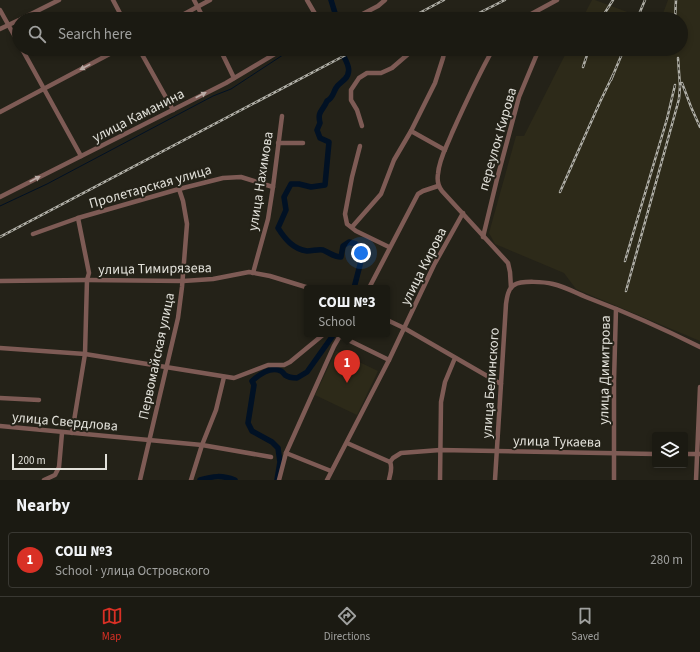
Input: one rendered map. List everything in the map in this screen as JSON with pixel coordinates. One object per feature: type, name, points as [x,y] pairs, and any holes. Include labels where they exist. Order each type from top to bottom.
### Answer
[{"type":"street","points":[[34,12],[59,0]]},
{"type":"street","points":[[113,0],[119,12]]},
{"type":"street","points":[[194,0],[200,12]]},
{"type":"street","points":[[188,12],[210,0]]},
{"type":"street","points":[[307,0],[314,12]]},
{"type":"street","points":[[366,12],[378,6],[385,0]]},
{"type":"street","points":[[539,12],[557,0]]},
{"type":"street","points":[[0,10],[12,32]]},
{"type":"street","points":[[0,30],[12,23]]},
{"type":"street","points":[[26,56],[80,156]]},
{"type":"street","points":[[0,112],[106,56]]},
{"type":"street","points":[[143,56],[173,110]]},
{"type":"street","points":[[223,56],[234,78]]},
{"type":"street","name":"улица Каманина","points":[[1,195],[173,110],[272,56]]},
{"type":"street","points":[[362,126],[352,100],[351,90],[359,78],[367,73],[381,73],[392,68],[406,56]]},
{"type":"street","points":[[352,227],[381,194],[394,160],[411,131],[435,83],[443,56]]},
{"type":"street","points":[[489,56],[471,91],[445,150],[437,175],[438,186],[508,263],[511,288],[519,283],[540,282],[554,284],[616,309],[700,347]]},
{"type":"street","name":"переулок Кирова","points":[[483,237],[519,97],[535,56]]},
{"type":"street","name":"улица Нахимова","points":[[253,273],[268,219],[282,116]]},
{"type":"street","points":[[411,131],[445,150]]},
{"type":"street","points":[[278,143],[303,143]]},
{"type":"street","points":[[360,146],[345,214],[347,224],[389,248]]},
{"type":"street","name":"Пролетарская улица","points":[[34,234],[78,218],[223,178],[240,177],[273,187]]},
{"type":"street","points":[[370,285],[418,194],[438,186]]},
{"type":"street","name":"Первомайская улица","points":[[140,480],[178,318],[187,224],[183,201],[179,189]]},
{"type":"street","name":"улица Кирова","points":[[327,480],[389,360],[434,265],[463,213]]},
{"type":"street","points":[[72,433],[85,354],[87,280],[89,273],[78,218]]},
{"type":"street","name":"улица Тимирязева","points":[[0,281],[182,281],[213,279],[253,273],[270,276],[304,286]]},
{"type":"street","name":"улица Белинского","points":[[495,480],[506,304],[507,295],[511,288]]},
{"type":"street","name":"улица Димитрова","points":[[614,480],[616,309]]},
{"type":"street","points":[[390,321],[501,384]]},
{"type":"street","points":[[0,348],[85,354],[234,378],[268,365],[284,365],[290,362],[320,337]]},
{"type":"street","points":[[279,480],[286,452],[334,346],[340,337]]},
{"type":"street","points":[[345,337],[389,360]]},
{"type":"street","points":[[440,480],[441,402],[445,382],[455,358]]},
{"type":"street","points":[[191,480],[202,445],[216,410],[224,377]]},
{"type":"street","points":[[696,480],[700,387]]},
{"type":"street","points":[[0,398],[39,400]]},
{"type":"street","name":"улица Свердлова","points":[[0,426],[202,445],[271,458]]},
{"type":"street","points":[[44,480],[55,475],[59,467],[62,433]]},
{"type":"street","points":[[347,443],[390,462],[392,465],[392,470],[388,480]]},
{"type":"street","name":"улица Тукаева","points":[[390,462],[402,452],[440,450],[652,454]]},
{"type":"street","points":[[286,452],[332,471]]},
{"type":"shaded area","points":[[592,0],[595,0],[627,12],[586,12]]},
{"type":"shaded area","points":[[668,0],[700,0],[700,341],[576,289],[564,273],[495,244],[489,233],[516,136],[524,136],[564,56],[688,56],[688,12],[664,12]]},
{"type":"shaded area","points":[[336,351],[378,371],[357,415],[315,395]]},
{"type":"waterway","points":[[331,0],[335,12]]},
{"type":"waterway","points":[[0,206],[47,184],[213,96],[231,89],[281,56]]},
{"type":"waterway","points":[[343,56],[349,72],[348,75],[339,84],[332,97],[327,101],[321,111],[319,116],[320,123],[317,130],[320,138],[329,142],[325,185],[311,187],[291,184],[284,197],[286,210],[278,228],[290,243],[302,250],[323,250],[334,256],[341,257],[343,246],[349,242],[356,244],[361,261],[355,285]]},
{"type":"waterway","points":[[277,480],[280,462],[278,448],[272,442],[252,431],[248,423],[254,385],[252,381],[269,370],[281,371],[285,375],[297,378],[307,372],[332,337]]},
{"type":"waterway","points":[[200,480],[218,477],[226,477],[235,480]]},
{"type":"railway","points":[[421,12],[444,0]]},
{"type":"railway","points":[[481,12],[505,0]]},
{"type":"railway","points":[[605,12],[613,0]]},
{"type":"railway","points":[[640,12],[645,0]]},
{"type":"railway","points":[[675,12],[676,0]]},
{"type":"railway","points":[[0,237],[344,56]]},
{"type":"railway","points":[[583,67],[587,56]]},
{"type":"railway","points":[[611,80],[621,56]]},
{"type":"railway","points":[[626,291],[679,99],[680,86],[678,58]]},
{"type":"railway","points":[[560,192],[613,75]]},
{"type":"railway","points":[[682,83],[700,127]]},
{"type":"railway","points":[[625,261],[667,119],[675,85]]},
{"type":"place","name":"СОШ №3","points":[[347,383]]}]
